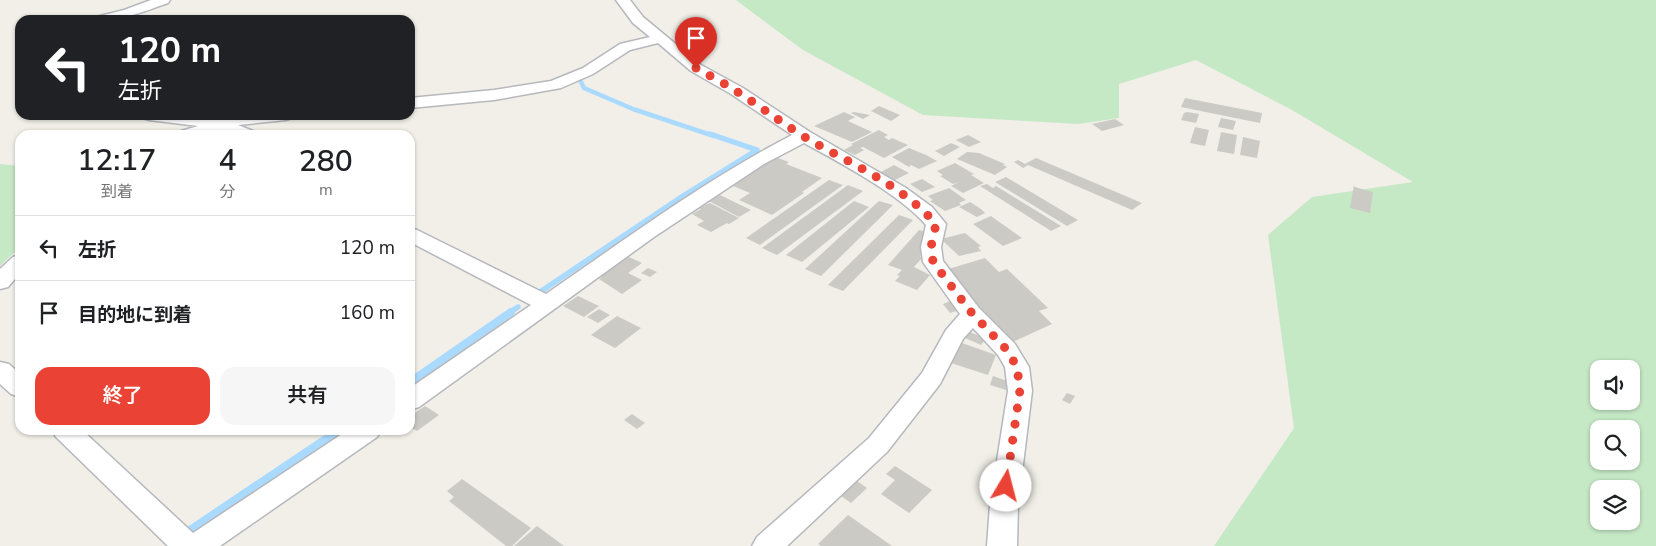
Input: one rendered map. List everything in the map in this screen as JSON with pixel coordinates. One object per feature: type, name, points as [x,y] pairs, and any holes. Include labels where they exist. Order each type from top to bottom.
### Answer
[{"type":"street","points":[[121,15],[163,0]]},
{"type":"street","points":[[623,0],[638,20],[696,68],[737,91],[804,136],[900,192],[925,211],[936,224],[931,247],[933,262],[973,314],[1007,350],[1017,367],[1020,390],[1004,505],[1002,546]]},
{"type":"street","points":[[415,103],[494,95],[555,85],[588,71],[625,47],[662,38]]},
{"type":"street","points":[[192,120],[235,130]]},
{"type":"street","points":[[200,130],[214,125],[250,120]]},
{"type":"street","points":[[415,397],[655,228],[758,160],[804,136]]},
{"type":"street","points":[[415,237],[547,304]]},
{"type":"street","points":[[0,282],[15,267]]},
{"type":"street","points":[[767,546],[878,445],[932,378],[954,335],[973,314]]},
{"type":"street","points":[[0,370],[15,384]]},
{"type":"street","points":[[71,435],[193,542],[360,435]]},
{"type":"green space","points":[[736,0],[1656,0],[1656,546],[1214,546],[1294,428],[1268,235],[1312,197],[1413,182],[1292,110],[1196,60],[1119,84],[1119,118],[1078,124],[923,115],[803,50]]},
{"type":"green space","points":[[0,164],[15,166],[15,252],[0,266]]},
{"type":"building","points":[[1185,98],[1262,113],[1260,123],[1181,107]]},
{"type":"building","points":[[879,106],[900,115],[891,121],[871,111]]},
{"type":"building","points":[[844,112],[855,117],[848,121],[872,132],[852,142],[814,126]]},
{"type":"building","points":[[851,113],[870,115],[863,119]]},
{"type":"building","points":[[1184,113],[1199,114],[1196,123],[1181,120]]},
{"type":"building","points":[[1221,118],[1236,121],[1233,130],[1218,127]]},
{"type":"building","points":[[1115,119],[1124,125],[1102,131],[1092,124]]},
{"type":"building","points":[[1195,127],[1209,130],[1205,146],[1190,143]]},
{"type":"building","points":[[879,130],[888,135],[884,137],[889,140],[892,138],[908,145],[884,158],[863,147],[860,148],[864,150],[855,155],[844,150],[853,145],[851,144]]},
{"type":"building","points":[[1221,132],[1237,135],[1234,154],[1217,151]]},
{"type":"building","points":[[968,135],[981,142],[969,147],[956,140]]},
{"type":"building","points":[[1243,137],[1260,141],[1257,158],[1240,155]]},
{"type":"building","points":[[951,143],[960,147],[944,156],[935,151]]},
{"type":"building","points":[[909,148],[937,161],[919,169],[911,165],[909,167],[892,157]]},
{"type":"building","points":[[967,152],[979,153],[1005,164],[1003,165],[1007,167],[995,175],[957,159]]},
{"type":"building","points":[[775,157],[789,162],[786,164],[822,178],[772,215],[739,200],[750,193],[733,186]]},
{"type":"building","points":[[1036,158],[1142,203],[1132,210],[1028,165],[1023,168],[1014,162],[1018,160],[1025,164]]},
{"type":"building","points":[[955,163],[974,174],[971,175],[984,183],[963,193],[951,186],[959,182],[953,184],[940,176],[943,175],[937,171]]},
{"type":"building","points":[[894,165],[909,173],[891,182],[877,174]]},
{"type":"building","points":[[1006,177],[1078,220],[1067,226],[995,182]]},
{"type":"building","points":[[922,179],[935,187],[922,192],[910,184]]},
{"type":"building","points":[[829,180],[843,185],[760,245],[746,238]]},
{"type":"building","points":[[987,184],[993,188],[996,186],[1061,226],[1051,231],[980,186]]},
{"type":"building","points":[[848,185],[863,191],[777,255],[762,248]]},
{"type":"building","points":[[1354,185],[1355,187],[1373,192],[1370,213],[1350,208]]},
{"type":"building","points":[[949,188],[966,200],[959,203],[961,205],[945,211],[930,201],[933,200],[928,196]]},
{"type":"building","points":[[720,195],[751,210],[739,217],[709,201]]},
{"type":"building","points":[[854,201],[869,207],[802,262],[786,255]]},
{"type":"building","points":[[879,201],[893,205],[821,276],[805,269]]},
{"type":"building","points":[[970,202],[985,213],[977,217],[959,207]]},
{"type":"building","points":[[710,203],[739,218],[711,232],[697,225],[704,221],[692,214],[701,209],[698,208]]},
{"type":"building","points":[[899,215],[913,220],[843,291],[828,285]]},
{"type":"building","points":[[991,216],[1022,238],[1003,246],[973,224]]},
{"type":"building","points":[[919,230],[927,232],[920,257],[922,258],[914,267],[930,275],[917,290],[895,281],[900,276],[897,275],[902,270],[888,265]]},
{"type":"building","points":[[965,233],[981,246],[978,247],[981,251],[959,256],[941,239]]},
{"type":"building","points":[[629,257],[642,263],[628,273],[642,280],[622,294],[599,279],[602,277],[600,276]]},
{"type":"building","points":[[985,258],[999,272],[1007,269],[1048,308],[1039,311],[1052,324],[1013,342],[945,270]]},
{"type":"building","points":[[648,268],[657,272],[650,277],[641,273]]},
{"type":"building","points":[[578,296],[599,306],[584,317],[563,306]]},
{"type":"building","points":[[953,300],[960,310],[950,313],[943,304]]},
{"type":"building","points":[[599,309],[610,315],[598,323],[587,317]]},
{"type":"building","points":[[617,316],[641,328],[615,348],[591,335]]},
{"type":"building","points":[[970,332],[986,339],[981,345],[965,338]]},
{"type":"building","points":[[962,343],[996,355],[988,375],[951,363]]},
{"type":"building","points":[[993,376],[1010,382],[1006,390],[990,385]]},
{"type":"building","points":[[1067,393],[1075,396],[1070,404],[1062,400]]},
{"type":"building","points":[[425,406],[439,415],[417,431],[415,430],[415,413]]},
{"type":"building","points":[[632,414],[645,423],[637,429],[624,420]]},
{"type":"building","points":[[895,466],[932,490],[909,513],[881,494],[895,480],[886,474]]},
{"type":"building","points":[[850,476],[867,488],[851,503],[834,491]]},
{"type":"building","points":[[462,479],[531,528],[512,546],[506,546],[449,501],[454,497],[447,491]]},
{"type":"building","points":[[848,515],[892,546],[821,546],[818,544]]},
{"type":"building","points":[[537,526],[564,546],[514,546]]},
{"type":"waterway","points":[[579,78],[584,88],[633,109],[714,136]]},
{"type":"waterway","points":[[537,294],[683,196],[757,150],[710,134]]},
{"type":"waterway","points":[[509,313],[518,307]]},
{"type":"waterway","points":[[415,379],[511,312]]},
{"type":"waterway","points":[[184,534],[332,435]]},
{"type":"route","points":[[696,68],[737,91],[804,136],[900,192],[925,211],[936,224],[931,247],[933,262],[971,312],[1007,350],[1017,367],[1020,390],[1006,486]]}]
